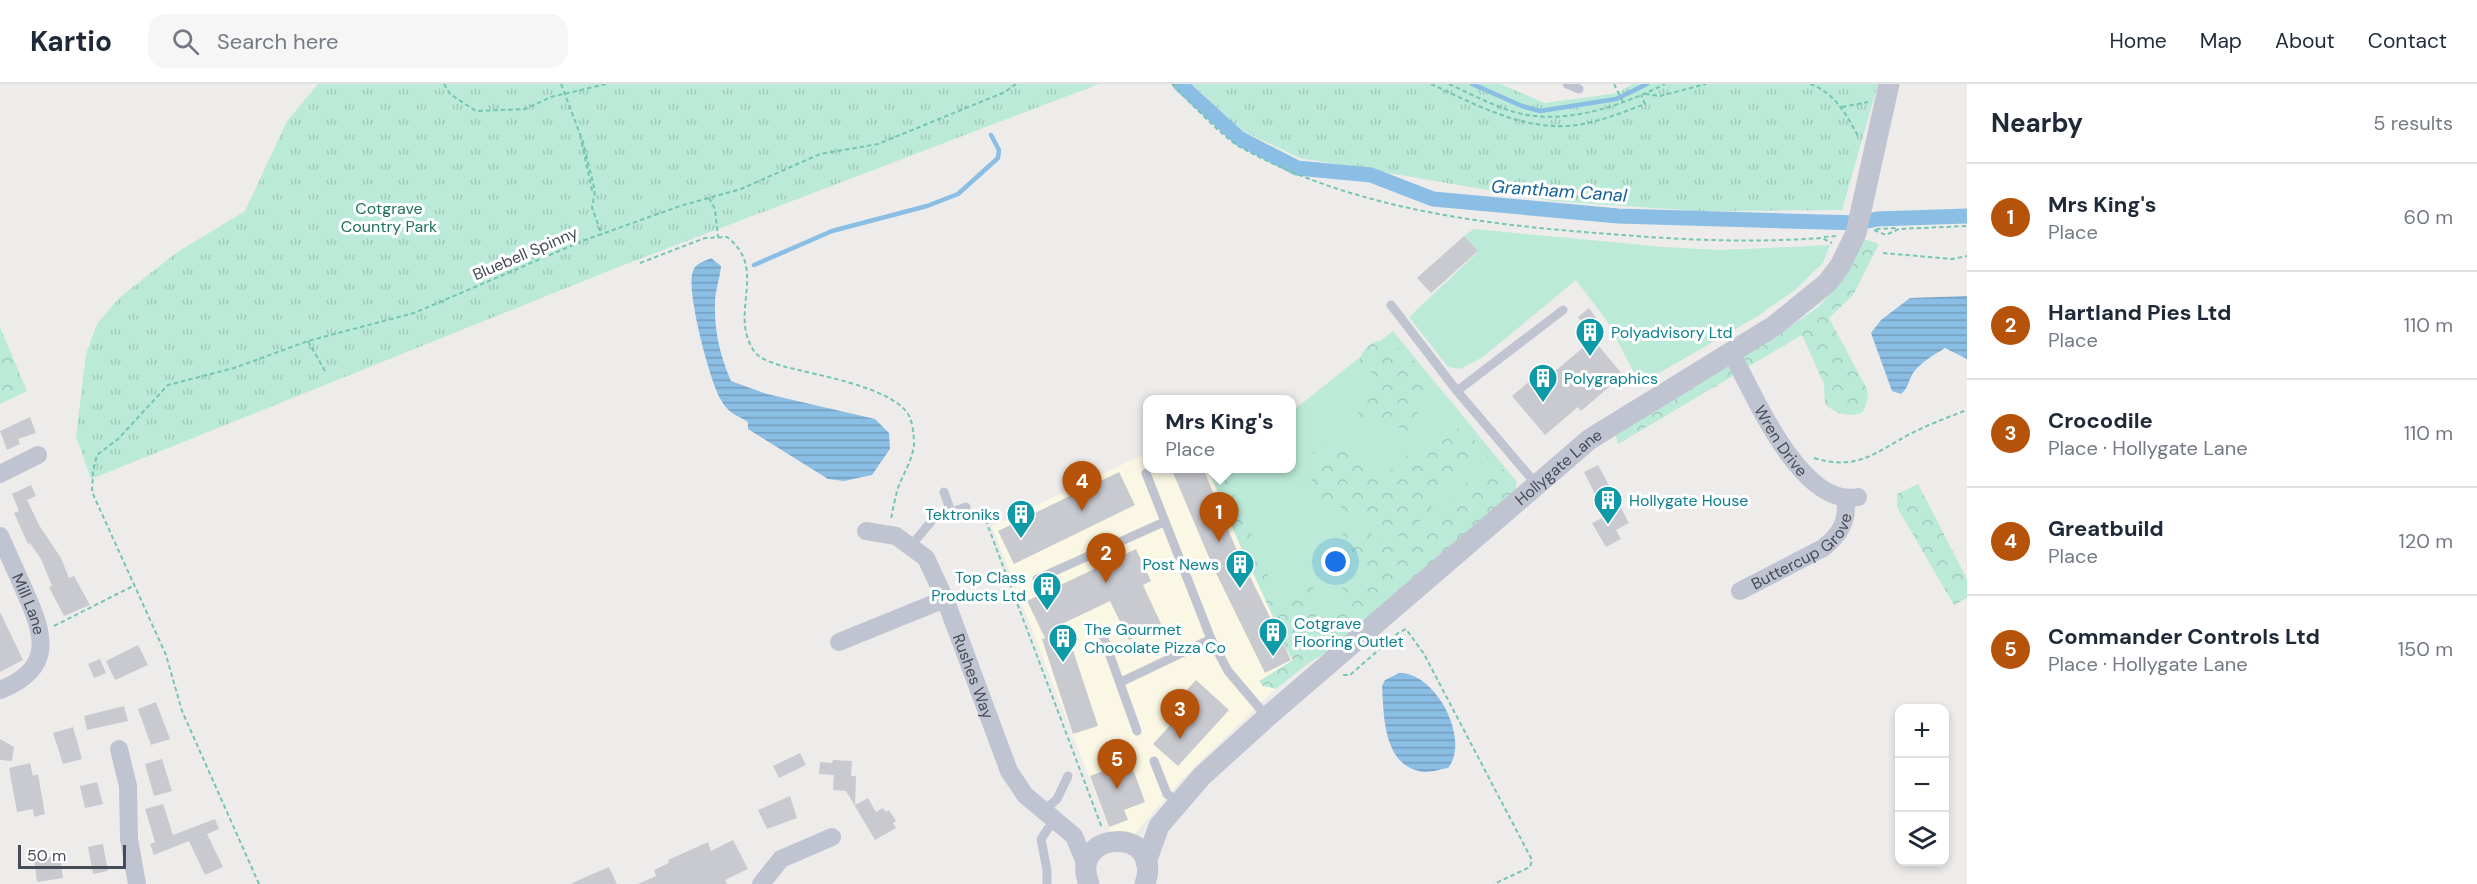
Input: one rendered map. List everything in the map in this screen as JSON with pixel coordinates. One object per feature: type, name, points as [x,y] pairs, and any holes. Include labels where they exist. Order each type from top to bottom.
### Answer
[{"type":"street","name":"Hollygate Lane","points":[[1147,878],[1159,826],[1202,776],[1267,717],[1590,439],[1774,326],[1812,297],[1840,266],[1859,233],[1874,133],[1889,84]]},
{"type":"street","name":"Wren Drive","points":[[1731,352],[1778,440],[1800,470],[1819,485],[1852,498]]},
{"type":"street","points":[[0,474],[38,455]]},
{"type":"street","name":"Buttercup Grove","points":[[1740,591],[1834,540],[1845,519],[1852,498]]},
{"type":"street","name":"Rushes Way","points":[[866,531],[896,536],[926,558],[945,599],[1009,771],[1025,795],[1074,836]]},
{"type":"street","name":"Mill Lane","points":[[0,536],[38,622],[42,641],[38,661],[29,675],[0,690]]},
{"type":"street","points":[[839,642],[945,599]]},
{"type":"street","points":[[119,749],[128,786],[129,839],[137,884]]},
{"type":"street","name":"Hollygate Lane","points":[[1087,878],[1094,850],[1110,838],[1159,826]]},
{"type":"street","points":[[1087,878],[1074,836],[1110,838]]},
{"type":"street","points":[[761,884],[781,859],[832,837]]},
{"type":"street","name":"Hollygate Lane","points":[[1110,838],[1138,848],[1147,878]]},
{"type":"lane","points":[[1567,84],[1579,89]]},
{"type":"lane","points":[[1391,305],[1457,391],[1537,485]]},
{"type":"lane","points":[[1457,391],[1563,310]]},
{"type":"lane","points":[[1146,473],[1211,639],[1228,671],[1267,717]]},
{"type":"lane","points":[[944,492],[951,512]]},
{"type":"lane","points":[[910,547],[934,518],[966,507]]},
{"type":"lane","points":[[1036,579],[1164,522]]},
{"type":"lane","points":[[1103,636],[1137,731]]},
{"type":"lane","points":[[1120,682],[1211,639]]},
{"type":"lane","points":[[1154,760],[1167,794],[1179,802]]},
{"type":"lane","points":[[1047,884],[1047,870],[1041,839],[1049,815],[1068,776]]},
{"type":"path","points":[[444,84],[450,94],[476,111],[525,109],[551,97],[606,84]]},
{"type":"path","points":[[561,84],[580,132],[595,191],[592,208],[602,234]]},
{"type":"path","name":"Bluebell Spinny","points":[[135,585],[92,492],[93,471],[97,455],[118,439],[168,386],[234,368],[308,341],[414,314],[602,234],[741,189],[820,154],[878,144],[1005,92],[1016,84]]},
{"type":"path","points":[[1172,84],[1239,147],[1311,180],[1367,198],[1513,225],[1693,240],[1822,238],[1886,227],[1899,229],[1967,226]]},
{"type":"path","points":[[1431,84],[1497,114],[1523,122],[1558,126],[1586,124],[1645,104],[1643,95]]},
{"type":"path","points":[[1449,84],[1496,105],[1533,116],[1575,115],[1623,102],[1665,84]]},
{"type":"path","points":[[1614,84],[1623,102]]},
{"type":"path","points":[[1643,95],[1660,96],[1706,84]]},
{"type":"path","points":[[1810,84],[1821,88],[1874,133]]},
{"type":"path","points":[[1842,108],[1873,101]]},
{"type":"path","points":[[709,198],[716,209],[718,237]]},
{"type":"path","points":[[1822,238],[1835,244],[1859,233],[1886,235],[1899,229]]},
{"type":"path","points":[[640,263],[705,238],[727,237],[739,246],[745,256],[748,290],[744,313],[745,330],[755,353],[772,363],[870,389],[895,402],[908,414],[914,445],[898,488],[889,526]]},
{"type":"path","points":[[1883,253],[1943,258],[1967,256]]},
{"type":"path","points":[[308,341],[325,371]]},
{"type":"path","points":[[1813,458],[1832,464],[1854,462],[1874,456],[1913,433],[1967,410]]},
{"type":"path","points":[[983,513],[1110,838]]},
{"type":"path","points":[[40,633],[135,585],[166,655],[182,711],[260,884]]},
{"type":"path","points":[[1328,665],[1336,676],[1350,675],[1398,633],[1406,629],[1424,654],[1532,860],[1530,867],[1494,884]]},
{"type":"shaded area","points":[[1143,455],[1143,473],[1224,473],[1306,664],[1272,692],[1182,779],[1124,846],[1110,831],[992,526]]},
{"type":"green space","name":"Cotgrave Country Park","points":[[318,84],[1099,84],[616,268],[91,479],[76,436],[86,354],[97,324],[119,298],[176,253],[245,211],[287,121]]},
{"type":"green space","points":[[1192,84],[1500,84],[1545,103],[1618,93],[1632,84],[1878,84],[1842,210],[1698,211],[1552,201],[1300,158],[1241,130]]},
{"type":"green space","points":[[1474,229],[1664,247],[1722,250],[1830,245],[1823,263],[1795,290],[1758,316],[1640,384],[1607,321],[1576,280],[1483,357],[1460,369],[1448,367],[1409,317],[1478,252],[1464,236]]},
{"type":"green space","points":[[1863,239],[1879,244],[1853,295],[1829,318],[1867,389],[1868,398],[1863,412],[1853,415],[1843,414],[1825,404],[1824,384],[1802,335],[1618,444],[1616,436],[1618,430],[1787,329],[1818,307],[1833,291]]},
{"type":"green space","points":[[0,327],[27,391],[0,404]]},
{"type":"green space","points":[[1393,331],[1517,482],[1515,490],[1332,648],[1306,665],[1224,473],[1296,473],[1296,408]]},
{"type":"green space","points":[[1378,341],[1393,345],[1407,354],[1424,375],[1425,394],[1415,426],[1406,437],[1393,419],[1383,419],[1379,409],[1377,408],[1373,419],[1367,421],[1360,416],[1355,406],[1356,394],[1368,389],[1372,374],[1370,369],[1360,368],[1361,355],[1366,348]]},
{"type":"green space","points":[[1453,425],[1470,437],[1486,452],[1491,464],[1461,469],[1442,482],[1436,488],[1432,507],[1414,531],[1444,507],[1473,476],[1505,469],[1512,490],[1509,500],[1363,621],[1356,626],[1343,626],[1326,653],[1304,660],[1306,665],[1276,689],[1263,686],[1259,681],[1293,660],[1282,643],[1281,634],[1210,473],[1226,473],[1281,606],[1294,590],[1308,583],[1315,591],[1320,616],[1329,617],[1336,607],[1346,579],[1367,579],[1362,562],[1346,555],[1342,536],[1344,532],[1365,529],[1381,541],[1394,544],[1407,537],[1385,535],[1355,515],[1342,511],[1340,503],[1315,495],[1312,478],[1320,461],[1328,452],[1323,450],[1321,454],[1312,453],[1313,446],[1329,444],[1342,449],[1358,458],[1380,477],[1392,469],[1405,469],[1406,456],[1436,451],[1443,430]]},
{"type":"green space","points":[[1918,484],[1967,579],[1967,598],[1954,605],[1897,507],[1897,494]]},
{"type":"water","points":[[711,258],[721,266],[715,298],[715,313],[721,352],[731,381],[767,394],[875,419],[889,433],[890,449],[872,475],[844,481],[828,479],[748,429],[748,422],[733,414],[724,405],[716,390],[705,356],[692,296],[691,281],[694,268]]},
{"type":"water","points":[[1967,296],[1967,359],[1945,348],[1916,369],[1901,394],[1892,391],[1871,333],[1881,320],[1910,298]]},
{"type":"water","points":[[1399,673],[1413,676],[1426,683],[1446,710],[1455,741],[1454,756],[1448,768],[1425,772],[1411,768],[1393,751],[1385,726],[1382,686],[1385,680]]},
{"type":"building","points":[[1464,236],[1478,251],[1431,293],[1417,278]]},
{"type":"building","points":[[1589,308],[1596,318],[1585,326],[1578,317]]},
{"type":"building","points":[[1593,339],[1623,375],[1581,411],[1578,407],[1545,435],[1512,396],[1542,371],[1547,378]]},
{"type":"building","points":[[30,417],[36,433],[18,439],[20,444],[7,450],[0,431]]},
{"type":"building","name":"Hollygate House","points":[[1598,465],[1629,523],[1616,530],[1621,539],[1606,547],[1592,523],[1606,516],[1584,472]]},
{"type":"building","points":[[1119,472],[1135,505],[1014,564],[998,531]]},
{"type":"building","points":[[1173,473],[1205,473],[1235,546],[1291,660],[1265,673],[1214,569]]},
{"type":"building","points":[[31,485],[36,496],[27,500],[39,525],[61,558],[69,578],[74,576],[90,605],[64,616],[49,587],[52,586],[41,559],[30,543],[28,544],[14,513],[19,511],[12,494]]},
{"type":"building","points":[[1136,549],[1151,581],[1143,585],[1161,624],[1129,640],[1110,601],[1064,623],[1098,726],[1073,734],[1042,639],[1045,638],[1027,601]]},
{"type":"building","points":[[0,612],[23,660],[0,672]]},
{"type":"building","points":[[138,645],[148,665],[115,680],[106,661]]},
{"type":"building","points":[[100,659],[106,673],[94,678],[88,664]]},
{"type":"building","points":[[1196,680],[1229,710],[1178,766],[1153,744],[1182,712],[1174,704]]},
{"type":"building","points":[[156,702],[170,739],[151,745],[138,709]]},
{"type":"building","points":[[124,706],[128,721],[87,730],[84,716]]},
{"type":"building","points":[[73,727],[82,759],[63,764],[53,733]]},
{"type":"building","points":[[0,739],[14,747],[12,761],[0,760]]},
{"type":"building","points":[[800,753],[806,765],[779,778],[773,766]]},
{"type":"building","points":[[162,759],[172,791],[154,796],[145,764]]},
{"type":"building","points":[[833,760],[852,761],[851,776],[856,776],[855,805],[868,798],[876,812],[883,808],[886,812],[889,810],[896,821],[893,823],[896,828],[875,840],[846,791],[833,790],[834,775],[819,774],[820,762],[832,763]]},
{"type":"building","points":[[1130,761],[1145,802],[1124,810],[1128,820],[1109,827],[1090,776]]},
{"type":"building","points":[[30,763],[33,776],[38,774],[45,814],[34,817],[33,809],[17,812],[9,768]]},
{"type":"building","points":[[97,782],[103,804],[85,808],[80,786]]},
{"type":"building","points":[[790,796],[797,818],[767,829],[758,810]]},
{"type":"building","points":[[163,804],[173,835],[215,819],[219,829],[207,834],[223,867],[205,875],[189,841],[154,855],[150,844],[155,842],[145,809]]},
{"type":"building","points":[[733,840],[748,869],[725,880],[727,884],[638,884],[656,876],[654,870],[669,863],[668,860],[708,842],[711,851]]},
{"type":"building","points":[[103,844],[108,871],[93,874],[88,847]]},
{"type":"building","points":[[60,856],[63,878],[37,882],[34,859]]},
{"type":"building","points":[[609,867],[617,884],[570,884]]},
{"type":"waterway","name":"Grantham Canal","points":[[1180,84],[1239,138],[1297,168],[1371,175],[1433,199],[1618,216],[1859,223],[1877,219],[1967,216]]},
{"type":"waterway","points":[[1472,84],[1522,106],[1540,111],[1616,99],[1647,84]]},
{"type":"waterway","points":[[754,265],[832,231],[927,206],[958,194],[998,158],[999,150],[991,135]]},
{"type":"place","name":"Polyadvisory Ltd","points":[[1590,358]]},
{"type":"place","name":"Polygraphics","points":[[1543,404]]},
{"type":"place","name":"Greatbuild","points":[[1082,511]]},
{"type":"place","name":"Hollygate House","points":[[1608,526]]},
{"type":"place","name":"Tektroniks","points":[[1021,540]]},
{"type":"place","name":"Mrs King's","points":[[1219,542]]},
{"type":"place","name":"Hartland Pies Ltd","points":[[1106,583]]},
{"type":"place","name":"Post News","points":[[1240,590]]},
{"type":"place","name":"Top Class Products Ltd","points":[[1047,612]]},
{"type":"place","name":"Cotgrave Flooring Outlet","points":[[1273,658]]},
{"type":"place","name":"The Gourmet Chocolate Pizza Co","points":[[1063,664]]},
{"type":"place","name":"Crocodile","points":[[1180,739]]},
{"type":"place","name":"Commander Controls Ltd","points":[[1117,789]]}]
